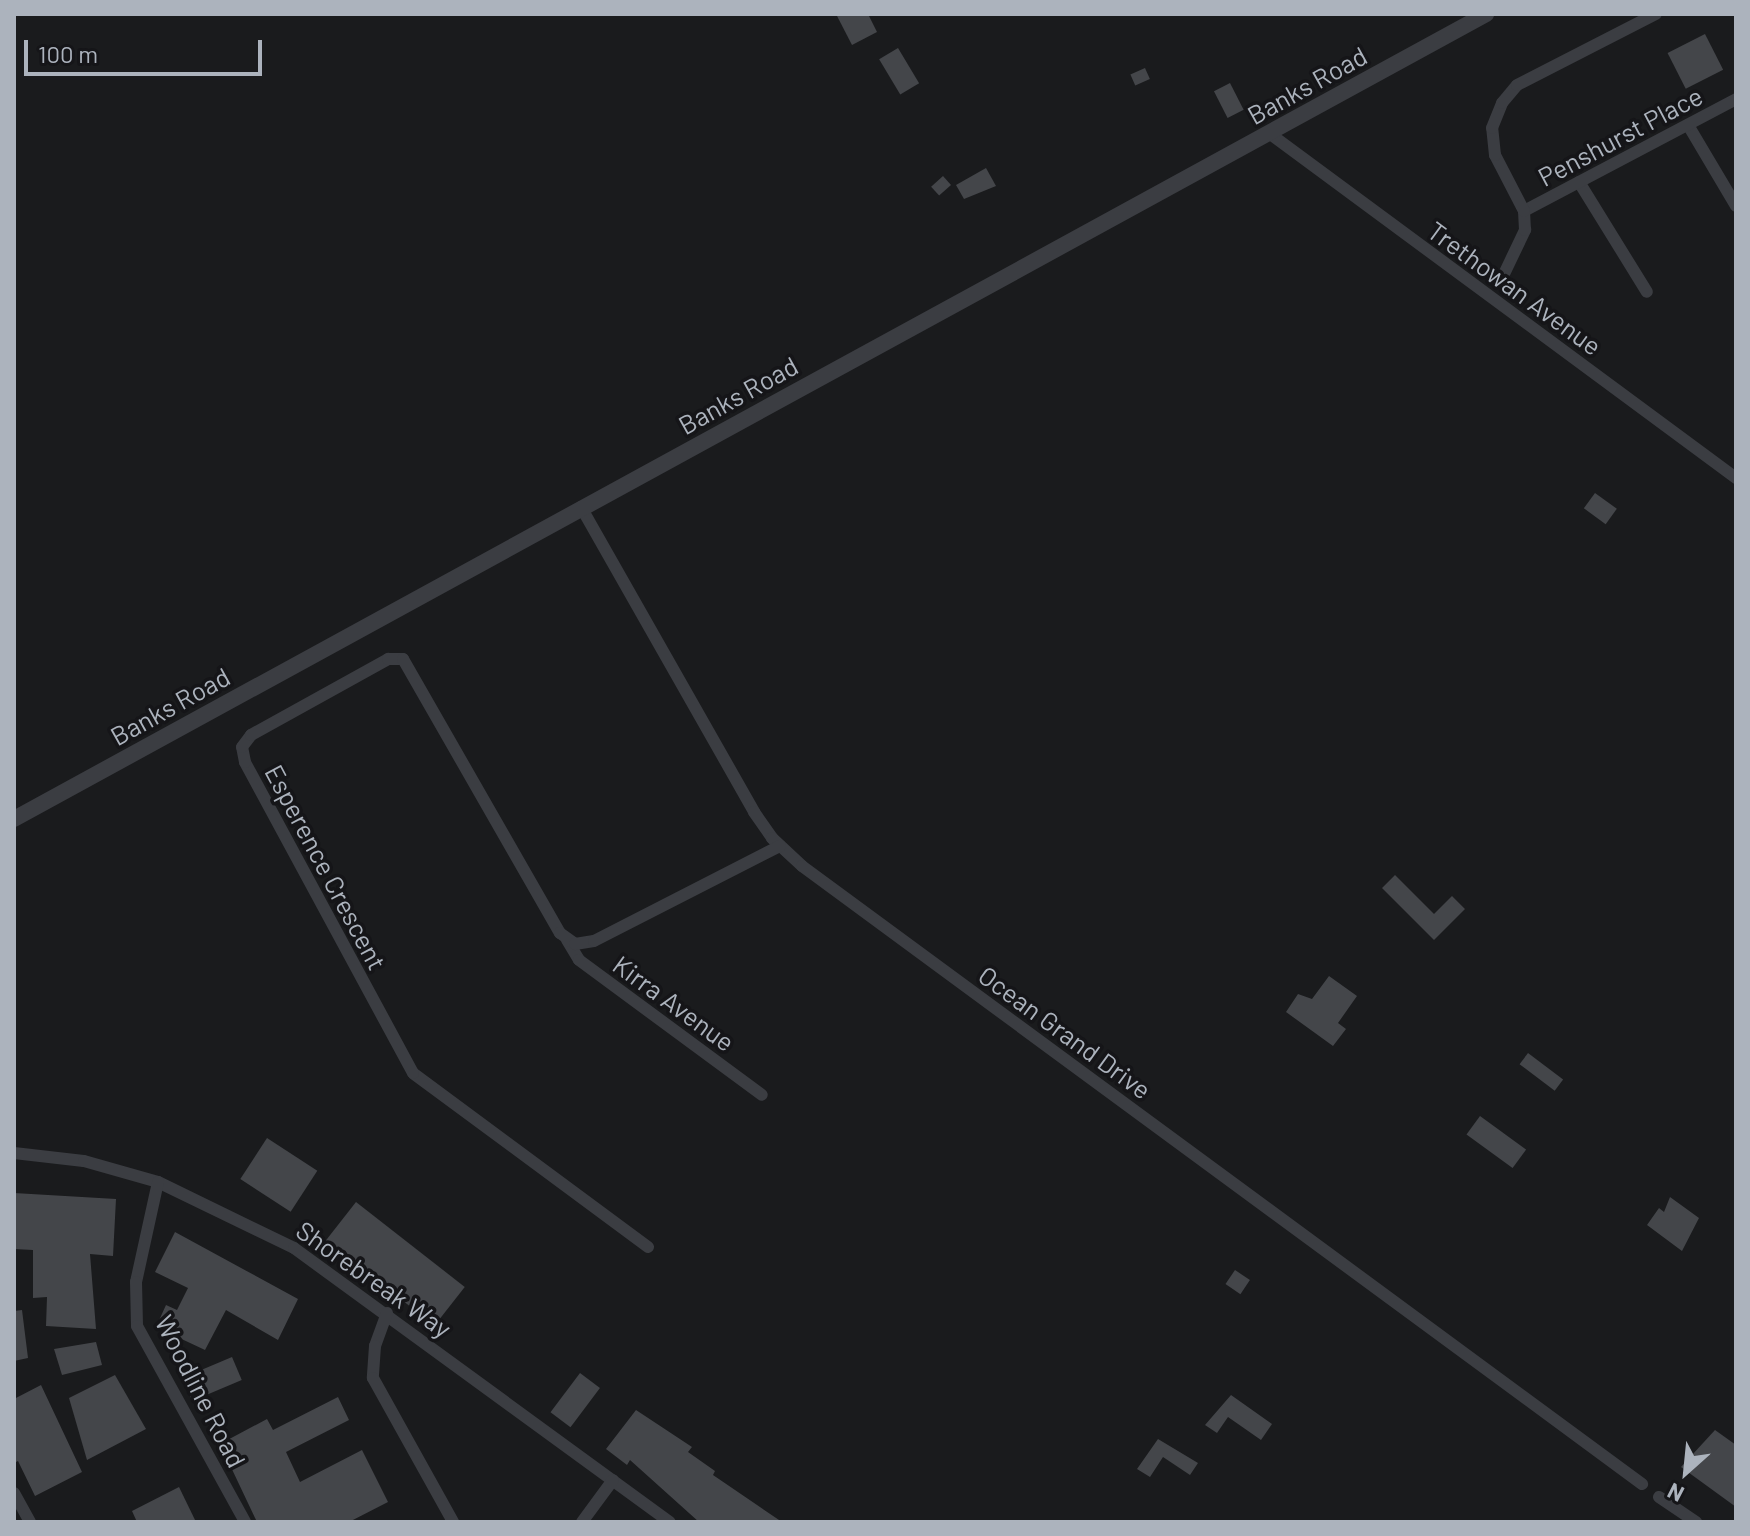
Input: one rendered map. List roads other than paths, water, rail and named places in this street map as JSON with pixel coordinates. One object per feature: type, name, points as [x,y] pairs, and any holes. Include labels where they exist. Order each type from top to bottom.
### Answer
[{"type":"street","name":"Banks Road","points":[[14,819],[1486,14]]},
{"type":"street","points":[[1505,272],[1525,230],[1524,211],[1495,155],[1492,128],[1502,103],[1517,85],[1656,14]]},
{"type":"street","name":"Penshurst Place","points":[[1524,211],[1736,99]]},
{"type":"street","points":[[1688,125],[1736,206]]},
{"type":"street","name":"Trethowan Avenue","points":[[1269,133],[1736,478]]},
{"type":"street","points":[[1579,182],[1647,292]]},
{"type":"street","name":"Ocean Grand Drive","points":[[581,507],[754,812],[780,846],[1642,1484]]},
{"type":"street","name":"Esperence Crescent","points":[[567,940],[403,659],[388,659],[244,741],[245,762],[413,1073],[648,1247]]},
{"type":"street","points":[[567,940],[581,945],[594,941],[780,846]]},
{"type":"street","name":"Kirra Avenue","points":[[567,940],[579,960],[762,1095]]},
{"type":"street","name":"Shorebreak Way","points":[[14,1153],[84,1161],[158,1182],[212,1203],[294,1248],[670,1522]]},
{"type":"street","name":"Woodline Road","points":[[158,1182],[136,1282],[137,1326],[245,1522]]},
{"type":"street","points":[[387,1313],[375,1346],[373,1378],[453,1522]]},
{"type":"street","points":[[582,1522],[613,1480]]},
{"type":"street","points":[[14,1493],[30,1522]]},
{"type":"street","points":[[1659,1497],[1696,1522]]}]
